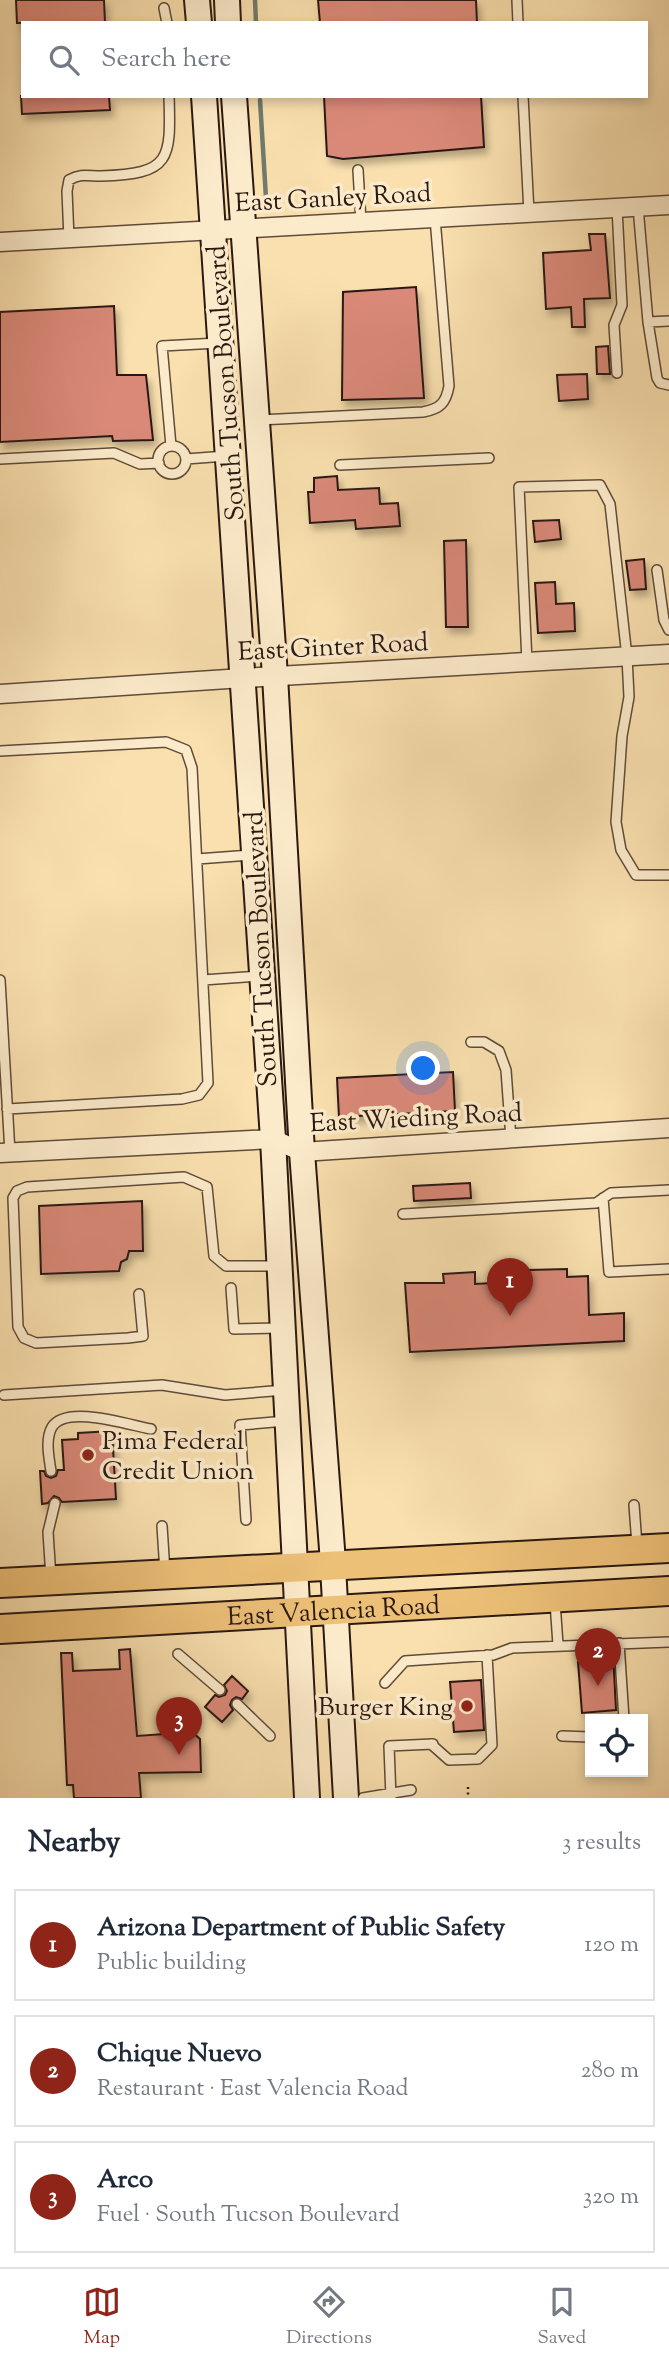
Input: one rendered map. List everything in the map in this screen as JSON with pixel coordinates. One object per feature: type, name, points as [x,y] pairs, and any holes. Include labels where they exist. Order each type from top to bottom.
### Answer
[{"type":"main road","points":[[197,0],[199,21]]},
{"type":"main road","points":[[227,0],[228,21]]},
{"type":"main road","name":"South Tucson Boulevard","points":[[204,98],[273,1139],[307,1798]]},
{"type":"main road","name":"South Tucson Boulevard","points":[[234,98],[275,676],[302,1152],[346,1798]]},
{"type":"main road","name":"East Valencia Road","points":[[0,1583],[669,1548]]},
{"type":"main road","name":"East Valencia Road","points":[[0,1629],[669,1591]]},
{"type":"street","name":"East Ganley Road","points":[[0,243],[669,205]]},
{"type":"street","name":"East Ginter Road","points":[[0,694],[669,654]]},
{"type":"street","name":"East Wieding Road","points":[[5,1153],[273,1139],[302,1152],[669,1128]]},
{"type":"lane","points":[[517,0],[518,21]]},
{"type":"lane","points":[[164,8],[167,21]]},
{"type":"lane","points":[[69,239],[66,191],[69,180],[78,174],[100,176],[134,173],[159,164],[166,158],[168,149],[169,98]]},
{"type":"lane","points":[[523,98],[529,213]]},
{"type":"lane","points":[[358,170],[361,222]]},
{"type":"lane","points":[[638,207],[648,322],[657,378],[660,383],[669,385]]},
{"type":"lane","points":[[617,208],[622,305],[614,325],[617,373]]},
{"type":"lane","points":[[257,420],[423,412],[442,405],[447,398],[449,386],[435,218]]},
{"type":"lane","points":[[648,322],[669,321]]},
{"type":"lane","points":[[171,446],[162,346],[221,342]]},
{"type":"lane","points":[[171,446],[182,450],[186,459],[183,468],[176,473],[167,472],[159,463],[161,451],[171,446]]},
{"type":"lane","points":[[0,459],[114,453],[140,464],[159,463]]},
{"type":"lane","points":[[186,459],[228,456]]},
{"type":"lane","points":[[340,465],[489,458]]},
{"type":"lane","points":[[527,662],[519,487],[600,485],[610,504],[628,657],[629,697],[622,736],[616,822],[621,850],[636,875],[669,875]]},
{"type":"lane","points":[[657,570],[664,620],[669,630]]},
{"type":"lane","points":[[0,751],[166,742],[186,750],[192,768],[208,1083],[199,1095],[182,1100],[7,1109]]},
{"type":"lane","points":[[197,859],[254,855]]},
{"type":"lane","points":[[203,980],[262,976]]},
{"type":"lane","points":[[0,980],[7,1109],[5,1153]]},
{"type":"lane","points":[[471,1042],[484,1042],[499,1051],[506,1070],[510,1139]]},
{"type":"lane","points":[[139,1294],[143,1335],[36,1343],[24,1338],[18,1327],[13,1198],[17,1191],[27,1187],[184,1177],[207,1187],[214,1256],[226,1266],[279,1266]]},
{"type":"lane","points":[[403,1214],[596,1203],[611,1193],[669,1189]]},
{"type":"lane","points":[[603,1198],[609,1272],[669,1269]]},
{"type":"lane","points":[[231,1288],[234,1329],[282,1328]]},
{"type":"lane","points":[[4,1395],[162,1385],[225,1395],[285,1390]]},
{"type":"lane","points":[[51,1471],[48,1449],[51,1428],[63,1418],[83,1415],[151,1429]]},
{"type":"lane","points":[[246,1520],[240,1425],[286,1421]]},
{"type":"lane","points":[[51,1580],[48,1532],[55,1503]]},
{"type":"lane","points":[[634,1505],[637,1550]]},
{"type":"lane","points":[[162,1526],[165,1574]]},
{"type":"lane","points":[[555,1598],[558,1645]]},
{"type":"lane","points":[[385,1683],[405,1661],[487,1655],[512,1648],[669,1642]]},
{"type":"lane","points":[[619,1643],[624,1714]]},
{"type":"lane","points":[[178,1654],[220,1690]]},
{"type":"lane","points":[[391,1796],[389,1746],[432,1744],[449,1760],[478,1759],[492,1745],[487,1655]]},
{"type":"lane","points":[[237,1704],[270,1737]]},
{"type":"lane","points":[[562,1736],[585,1737]]},
{"type":"lane","points":[[363,1798],[391,1796],[411,1790]]},
{"type":"path","points":[[468,1787],[468,1798]]},
{"type":"building","points":[[16,0],[104,0],[105,21],[17,23]]},
{"type":"building","points":[[318,0],[476,0],[477,21],[320,21]]},
{"type":"building","points":[[21,98],[109,98],[110,110],[22,114]]},
{"type":"building","points":[[324,98],[481,98],[484,147],[343,159],[327,156]]},
{"type":"building","points":[[589,234],[605,234],[610,298],[584,299],[585,327],[572,327],[571,307],[546,309],[543,253],[591,250]]},
{"type":"building","points":[[416,287],[424,398],[342,400],[343,292]]},
{"type":"building","points":[[114,306],[117,375],[146,375],[153,440],[113,441],[112,436],[0,442],[0,312]]},
{"type":"building","points":[[608,346],[610,374],[597,374],[596,347]]},
{"type":"building","points":[[587,374],[588,399],[559,401],[557,375]]},
{"type":"building","points":[[337,476],[338,490],[379,488],[380,504],[398,503],[400,526],[356,529],[355,520],[310,523],[308,492],[314,492],[314,478]]},
{"type":"building","points":[[559,520],[561,539],[535,542],[533,521]]},
{"type":"building","points":[[466,540],[468,627],[446,627],[444,541]]},
{"type":"building","points":[[644,559],[646,589],[630,590],[626,561]]},
{"type":"building","points":[[555,582],[556,604],[574,603],[575,631],[538,633],[535,583]]},
{"type":"building","points":[[453,1072],[455,1111],[339,1117],[337,1078]]},
{"type":"building","points":[[470,1183],[471,1198],[414,1201],[413,1186]]},
{"type":"building","points":[[142,1201],[143,1251],[129,1251],[127,1259],[121,1262],[119,1271],[41,1274],[39,1206]]},
{"type":"building","points":[[567,1269],[567,1277],[588,1276],[589,1315],[624,1313],[624,1341],[410,1352],[405,1283],[444,1283],[443,1274],[475,1272],[475,1284],[530,1281],[529,1270]]},
{"type":"building","name":"Pima Federal Credit Union","points":[[112,1431],[116,1499],[62,1502],[54,1496],[48,1503],[42,1504],[40,1471],[44,1471],[46,1476],[51,1478],[56,1476],[58,1470],[64,1470],[62,1440],[78,1439],[78,1433]]},
{"type":"building","points":[[130,1649],[137,1736],[192,1732],[200,1739],[201,1772],[139,1773],[141,1798],[74,1798],[73,1785],[67,1785],[61,1653],[72,1653],[73,1671],[120,1669],[119,1650]]},
{"type":"building","points":[[613,1653],[616,1710],[582,1713],[578,1662],[587,1655]]},
{"type":"building","points":[[232,1676],[248,1691],[242,1699],[236,1697],[232,1700],[230,1705],[233,1710],[222,1722],[205,1707],[215,1695],[225,1695],[227,1691],[224,1685]]},
{"type":"building","name":"Burger King","points":[[481,1680],[484,1730],[454,1732],[450,1682]]},
{"type":"waterway","points":[[255,0],[256,21]]},
{"type":"waterway","points":[[260,100],[266,198]]},
{"type":"place","name":"Arizona Department of Public Safety","points":[[510,1316]]},
{"type":"place","name":"Pima Federal Credit Union","points":[[88,1455]]},
{"type":"place","name":"Chique Nuevo","points":[[598,1686]]},
{"type":"place","name":"Burger King","points":[[467,1706]]},
{"type":"place","name":"Arco","points":[[179,1755]]}]
